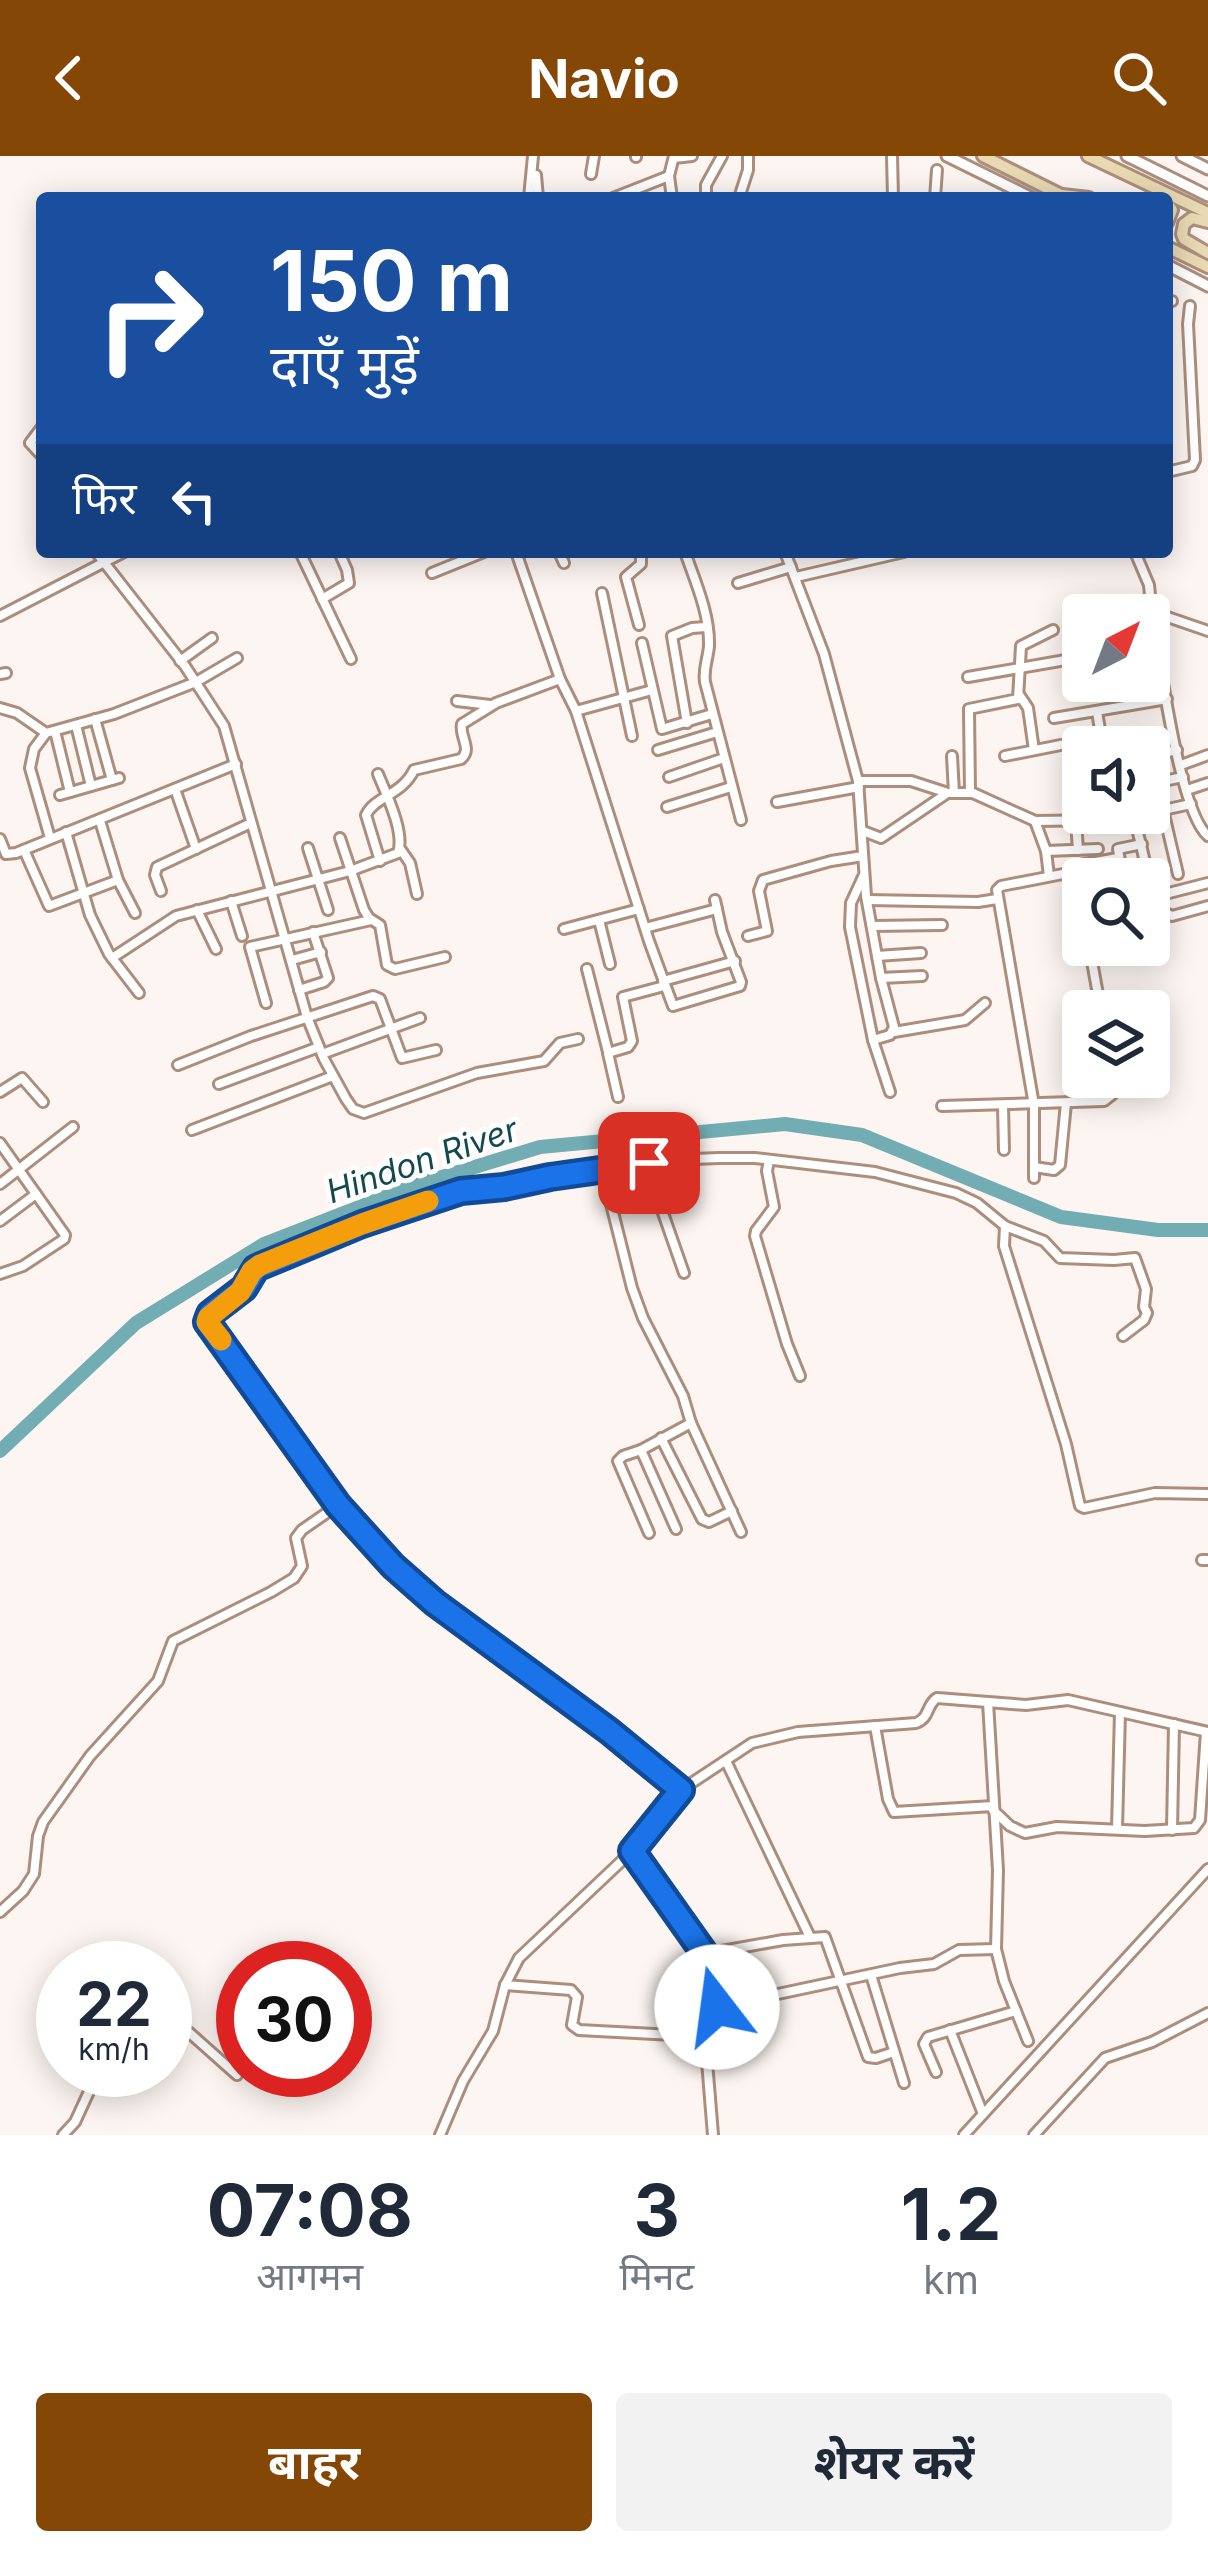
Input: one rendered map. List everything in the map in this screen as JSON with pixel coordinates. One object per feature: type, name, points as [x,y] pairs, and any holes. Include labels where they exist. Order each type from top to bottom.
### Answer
[{"type":"main road","points":[[982,156],[1055,192]]},
{"type":"main road","points":[[1087,156],[1149,192]]},
{"type":"main road","points":[[1087,156],[1157,192]]},
{"type":"main road","points":[[1173,200],[1208,218]]},
{"type":"main road","points":[[1208,218],[1187,220],[1182,234],[1208,253]]},
{"type":"main road","points":[[1173,250],[1208,267]]},
{"type":"street","points":[[533,192],[534,156]]},
{"type":"street","points":[[591,174],[594,156]]},
{"type":"street","points":[[671,192],[674,157],[692,156]]},
{"type":"street","points":[[706,192],[722,156]]},
{"type":"street","points":[[742,192],[748,156]]},
{"type":"street","points":[[892,156],[893,192]]},
{"type":"street","points":[[947,156],[1020,192]]},
{"type":"street","points":[[1127,156],[1208,196]]},
{"type":"street","points":[[1182,156],[1208,170]]},
{"type":"street","points":[[935,192],[937,170]]},
{"type":"street","points":[[628,192],[669,176]]},
{"type":"street","points":[[1173,268],[1208,286]]},
{"type":"street","points":[[1173,471],[1192,466],[1195,460],[1190,307]]},
{"type":"street","points":[[101,558],[196,682],[224,727],[307,1017],[353,1109],[364,1113],[477,1073],[544,1060],[560,1043],[578,1039]]},
{"type":"street","points":[[0,616],[112,558]]},
{"type":"street","points":[[303,558],[351,658]]},
{"type":"street","points":[[322,598],[349,583],[342,558]]},
{"type":"street","points":[[432,573],[469,558]]},
{"type":"street","points":[[518,558],[560,679],[576,711],[645,928],[673,1006],[737,989],[741,982],[716,905],[645,928]]},
{"type":"street","points":[[562,558],[564,563]]},
{"type":"street","points":[[639,625],[626,577],[641,564],[641,558]]},
{"type":"street","points":[[688,558],[705,614],[709,648],[704,672],[712,714],[741,820]]},
{"type":"street","points":[[787,558],[824,654],[858,784],[863,876],[894,1032]]},
{"type":"street","points":[[738,584],[871,558]]},
{"type":"street","points":[[1138,558],[1150,594]]},
{"type":"street","points":[[602,593],[632,736]]},
{"type":"street","points":[[1170,618],[1208,631]]},
{"type":"street","points":[[687,723],[672,636],[706,627]]},
{"type":"street","points":[[1034,750],[1029,713],[1020,696],[1022,646],[1052,630]]},
{"type":"street","points":[[180,661],[212,638]]},
{"type":"street","points":[[642,644],[662,729],[712,714]]},
{"type":"street","points":[[50,838],[30,768],[34,749],[50,732],[196,682],[237,658]]},
{"type":"street","points":[[968,677],[1062,661]]},
{"type":"street","points":[[380,861],[366,811],[409,781],[414,770],[465,755],[462,724],[492,706],[560,679]]},
{"type":"street","points":[[576,711],[652,690]]},
{"type":"street","points":[[970,792],[969,709],[1020,696]]},
{"type":"street","points":[[457,701],[492,706]]},
{"type":"street","points":[[1054,718],[1151,702]]},
{"type":"street","points":[[1168,702],[1191,804],[1201,831],[1208,836]]},
{"type":"street","points":[[0,708],[50,732],[66,794],[116,779],[95,719]]},
{"type":"street","points":[[1097,712],[1099,726]]},
{"type":"street","points":[[76,724],[91,786]]},
{"type":"street","points":[[658,750],[717,732]]},
{"type":"street","points":[[1006,756],[1062,747]]},
{"type":"street","points":[[1170,752],[1178,750]]},
{"type":"street","points":[[1180,765],[1208,755]]},
{"type":"street","points":[[951,793],[952,756]]},
{"type":"street","points":[[669,777],[724,758]]},
{"type":"street","points":[[0,839],[6,854],[24,850],[236,764]]},
{"type":"street","points":[[378,774],[417,894]]},
{"type":"street","points":[[1170,780],[1183,777]]},
{"type":"street","points":[[777,802],[858,784],[911,782],[951,793],[970,792],[1035,821],[1062,821]]},
{"type":"street","points":[[1187,790],[1208,783]]},
{"type":"street","points":[[667,807],[731,787]]},
{"type":"street","points":[[176,789],[196,849]]},
{"type":"street","points":[[863,831],[881,838],[951,793]]},
{"type":"street","points":[[1170,808],[1191,804]]},
{"type":"street","points":[[1196,818],[1208,814]]},
{"type":"street","points":[[100,821],[118,880],[135,913]]},
{"type":"street","points":[[1035,821],[1049,876]]},
{"type":"street","points":[[161,891],[157,867],[251,823]]},
{"type":"street","points":[[66,832],[90,915],[112,958],[139,993]]},
{"type":"street","points":[[1077,834],[1078,850]]},
{"type":"street","points":[[1139,834],[1145,858]]},
{"type":"street","points":[[1169,834],[1178,874]]},
{"type":"street","points":[[340,838],[371,920]]},
{"type":"street","points":[[1118,858],[1118,849],[1142,844]]},
{"type":"street","points":[[308,848],[328,910]]},
{"type":"street","points":[[1046,850],[1098,849]]},
{"type":"street","points":[[24,850],[47,905],[118,880]]},
{"type":"street","points":[[112,958],[176,916],[350,871],[400,850]]},
{"type":"street","points":[[748,936],[767,931],[759,891],[763,880],[863,856]]},
{"type":"street","points":[[1062,874],[998,890],[1034,1105],[1034,1173],[1060,1165],[1066,1103]]},
{"type":"street","points":[[863,876],[851,903],[850,927],[890,1092]]},
{"type":"street","points":[[1170,893],[1208,883]]},
{"type":"street","points":[[867,900],[978,902],[998,898]]},
{"type":"street","points":[[231,902],[242,936]]},
{"type":"street","points":[[1170,915],[1208,906]]},
{"type":"street","points":[[563,929],[639,909]]},
{"type":"street","points":[[197,910],[216,949]]},
{"type":"street","points":[[266,1003],[250,947],[377,920],[384,959],[391,968],[445,957]]},
{"type":"street","points":[[599,920],[610,964]]},
{"type":"street","points":[[872,926],[942,925]]},
{"type":"street","points":[[299,990],[328,978],[313,932]]},
{"type":"street","points":[[292,960],[321,952]]},
{"type":"street","points":[[877,956],[921,953]]},
{"type":"street","points":[[608,1052],[628,1047],[632,1041],[623,997],[735,961]]},
{"type":"street","points":[[587,969],[618,1097]]},
{"type":"street","points":[[881,978],[922,976]]},
{"type":"street","points":[[178,1065],[373,996],[380,999],[402,1058],[436,1050]]},
{"type":"street","points":[[864,997],[886,997]]},
{"type":"street","points":[[874,1040],[965,1020],[985,1003]]},
{"type":"street","points":[[219,1084],[421,1018]]},
{"type":"street","points":[[192,1130],[333,1076]]},
{"type":"street","points":[[0,1092],[22,1078],[43,1102]]},
{"type":"street","points":[[942,1106],[1110,1098]]},
{"type":"street","points":[[1003,1106],[1004,1150]]},
{"type":"street","points":[[0,1184],[73,1126]]},
{"type":"street","points":[[0,1143],[64,1235],[23,1266],[0,1274]]},
{"type":"street","points":[[681,1790],[393,1566],[338,1505],[207,1322],[210,1314],[244,1288],[256,1268],[383,1216],[461,1191],[683,1159],[769,1160],[875,1172],[956,1193],[988,1210],[1005,1226],[1036,1237],[1060,1258],[1135,1258],[1147,1293],[1147,1316],[1123,1336]]},
{"type":"street","points":[[769,1160],[774,1207],[754,1236],[800,1376]]},
{"type":"street","points":[[649,1163],[684,1273]]},
{"type":"street","points":[[602,1172],[632,1288],[741,1532]]},
{"type":"street","points":[[0,1221],[36,1194]]},
{"type":"street","points":[[1005,1226],[1004,1246],[1066,1444],[1078,1504],[1084,1508],[1155,1493],[1208,1494]]},
{"type":"street","points":[[649,1533],[619,1461],[692,1423]]},
{"type":"street","points":[[661,1438],[702,1519],[710,1522],[732,1511]]},
{"type":"street","points":[[641,1450],[676,1529]]},
{"type":"street","points":[[1,1910],[34,1874],[43,1822],[90,1756],[158,1682],[173,1641],[294,1578],[302,1566],[296,1538],[338,1505]]},
{"type":"street","points":[[440,2135],[493,2031],[505,1984],[519,1958],[632,1851],[681,1790],[752,1743],[798,1732],[922,1721],[938,1698],[1026,1705],[1068,1700],[1207,1732],[1200,1820],[1194,1828],[1172,1830],[1057,1827],[1025,1833],[1010,1826],[993,1808],[894,1812],[875,1726]]},
{"type":"street","points":[[988,1702],[998,1870],[996,1949],[1028,2041]]},
{"type":"street","points":[[1117,1829],[1120,1712]]},
{"type":"street","points":[[1172,1830],[1174,1724]]},
{"type":"street","points":[[726,1761],[810,1937]]},
{"type":"street","points":[[632,1851],[715,1972],[717,2007],[703,2043],[713,2135]]},
{"type":"street","points":[[964,2135],[1208,1869]]},
{"type":"street","points":[[705,1954],[825,1937],[868,2057],[894,2052]]},
{"type":"street","points":[[717,2007],[941,1963],[959,1950],[996,1949]]},
{"type":"street","points":[[871,1975],[904,2083]]},
{"type":"street","points":[[505,1984],[571,1990],[577,1996],[572,2024],[579,2030],[692,2036],[703,2043]]},
{"type":"street","points":[[936,2072],[924,2040],[1016,2011]]},
{"type":"street","points":[[1034,2135],[1105,2058],[1152,2042],[1208,2013]]},
{"type":"street","points":[[950,2030],[983,2114]]},
{"type":"street","points":[[192,2035],[216,2056]]},
{"type":"street","points":[[63,2135],[87,2097]]},
{"type":"waterway","name":"Hindon River","points":[[0,1451],[136,1323],[264,1244],[416,1185],[540,1147],[785,1124],[862,1135],[1061,1217],[1158,1230],[1208,1230]]},
{"type":"slow traffic","points":[[221,1340],[208,1318],[244,1288],[256,1268],[428,1201]]},
{"type":"route","points":[[649,1163],[461,1191],[383,1216],[256,1268],[244,1288],[210,1314],[207,1322],[338,1505],[393,1566],[681,1790],[632,1851],[712,1964],[717,2007]]}]
